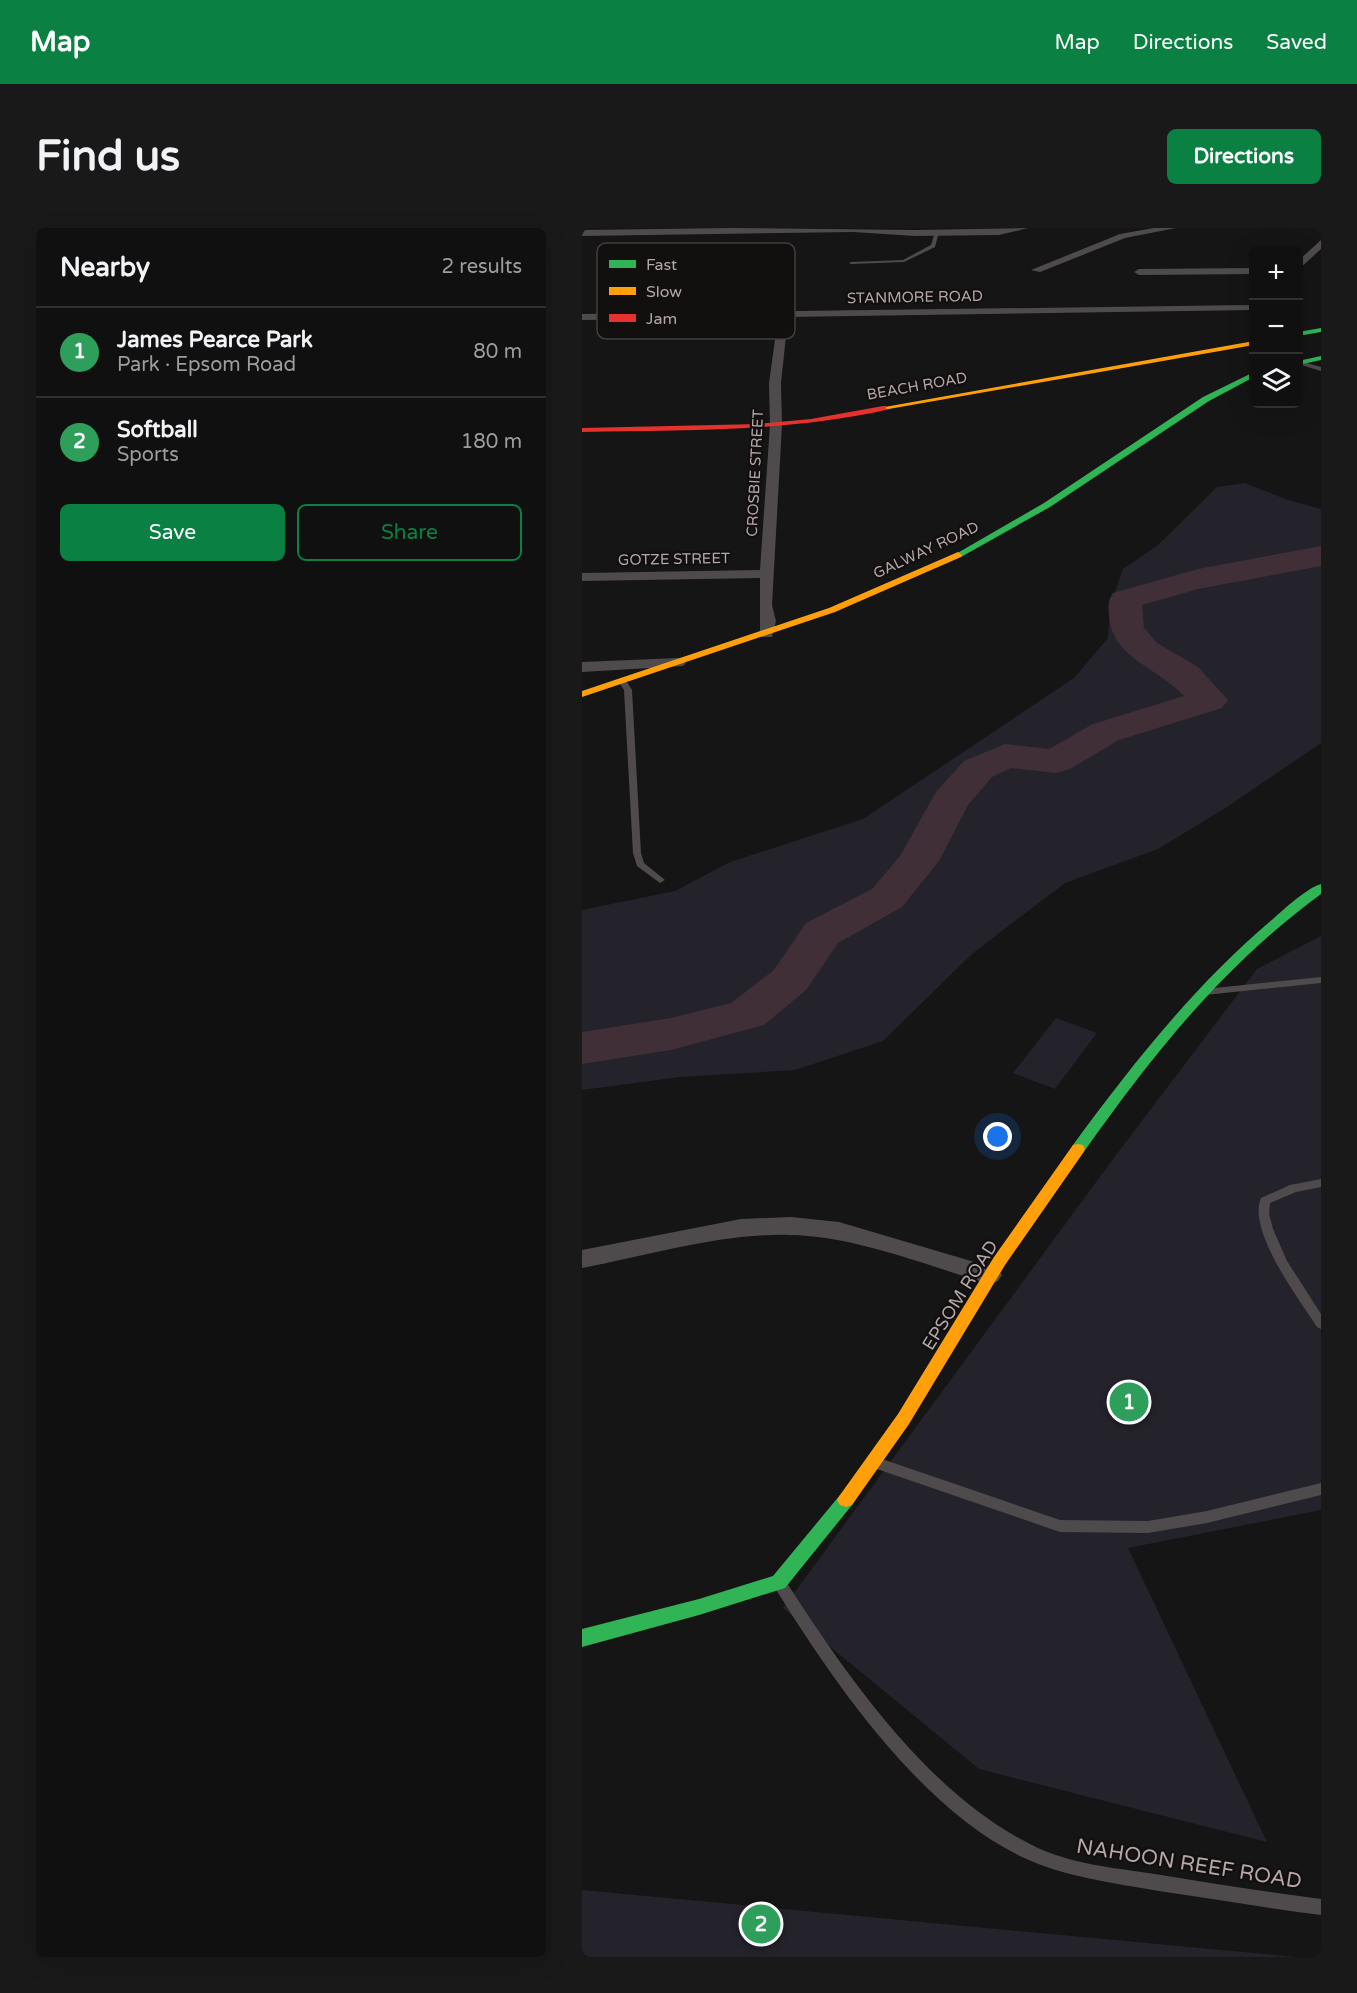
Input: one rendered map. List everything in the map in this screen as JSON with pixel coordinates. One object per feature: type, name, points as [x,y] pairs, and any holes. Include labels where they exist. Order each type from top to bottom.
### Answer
[{"type":"street","points":[[582,232],[841,230],[937,232],[1011,231],[1023,228]]},
{"type":"street","points":[[1036,270],[1122,236],[1171,228]]},
{"type":"street","points":[[1303,263],[1321,243]]},
{"type":"street","points":[[1139,273],[1249,271]]},
{"type":"street","name":"STANMORE ROAD","points":[[795,314],[1249,310]]},
{"type":"street","name":"STANMORE ROAD","points":[[582,317],[597,317]]},
{"type":"street","points":[[1303,333],[1321,330]]},
{"type":"street","name":"CROSBIE STREET","points":[[767,634],[766,574],[776,425],[775,382],[781,339]]},
{"type":"street","name":"BEACH ROAD","points":[[582,430],[776,425],[1249,344]]},
{"type":"street","points":[[1303,362],[1321,358]]},
{"type":"street","name":"GALWAY ROAD","points":[[582,694],[767,634],[874,593],[976,546],[1047,504],[1186,412],[1249,377]]},
{"type":"street","name":"GOTZE STREET","points":[[582,577],[766,574]]},
{"type":"street","points":[[582,667],[678,663]]},
{"type":"street","name":"EPSOM ROAD","points":[[779,1581],[876,1463],[949,1347],[990,1275],[1093,1128],[1164,1034],[1199,993],[1277,918],[1321,888]]},
{"type":"street","points":[[582,1259],[741,1228],[791,1226],[839,1231],[990,1275]]},
{"type":"street","points":[[582,1638],[709,1604],[779,1581]]},
{"type":"lane","points":[[851,263],[908,260],[933,246],[937,232]]},
{"type":"lane","points":[[1303,364],[1321,369]]},
{"type":"lane","points":[[622,681],[628,690],[637,853],[640,864],[660,880]]},
{"type":"lane","points":[[1199,993],[1321,980]]},
{"type":"lane","points":[[1321,1182],[1275,1195],[1265,1201],[1261,1210],[1270,1239],[1321,1324]]},
{"type":"lane","points":[[876,1463],[1060,1526],[1148,1527],[1207,1517],[1321,1490]]},
{"type":"lane","name":"NAHOON REEF ROAD","points":[[779,1581],[802,1620],[892,1737],[924,1774],[989,1829],[1027,1851],[1067,1865],[1253,1898],[1321,1907]]},
{"type":"shaded area","points":[[1245,483],[1288,500],[1321,509],[1321,743],[1227,807],[1158,849],[1065,883],[973,953],[883,1041],[795,1070],[680,1077],[582,1090],[582,910],[675,891],[730,862],[863,819],[1074,678],[1108,638],[1110,607],[1123,569],[1158,545],[1217,487]]},
{"type":"shaded area","points":[[1321,936],[1321,1510],[1128,1548],[1267,1842],[979,1769],[783,1608],[1113,1159],[1257,969]]},
{"type":"shaded area","points":[[1056,1018],[1097,1033],[1055,1089],[1013,1073]]},
{"type":"shaded area","points":[[582,1890],[1296,1957],[582,1957]]},
{"type":"waterway","points":[[582,1048],[671,1034],[747,1014],[790,980],[822,933],[887,898],[918,861],[950,801],[978,769],[1005,756],[1056,761],[1106,732],[1209,700],[1185,675],[1144,651],[1127,629],[1125,600],[1198,579],[1321,556]]},
{"type":"traffic: fast","points":[[1303,333],[1321,330]]},
{"type":"traffic: fast","points":[[1303,362],[1321,358]]},
{"type":"traffic: fast","points":[[958,555],[1047,505],[1206,399],[1249,377]]},
{"type":"traffic: fast","points":[[1078,1149],[1159,1041],[1188,1007],[1250,944],[1321,888]]},
{"type":"traffic: fast","points":[[582,1638],[699,1607],[779,1582],[846,1500]]},
{"type":"traffic: slow","points":[[883,408],[1249,344]]},
{"type":"traffic: slow","points":[[582,694],[832,610],[958,555]]},
{"type":"traffic: slow","points":[[846,1500],[904,1419],[999,1261],[1078,1149]]},
{"type":"traffic: jam","points":[[582,430],[758,426],[811,421],[883,408]]},
{"type":"place","name":"James Pearce Park","points":[[1129,1402]]},
{"type":"place","name":"Softball","points":[[761,1924]]}]
